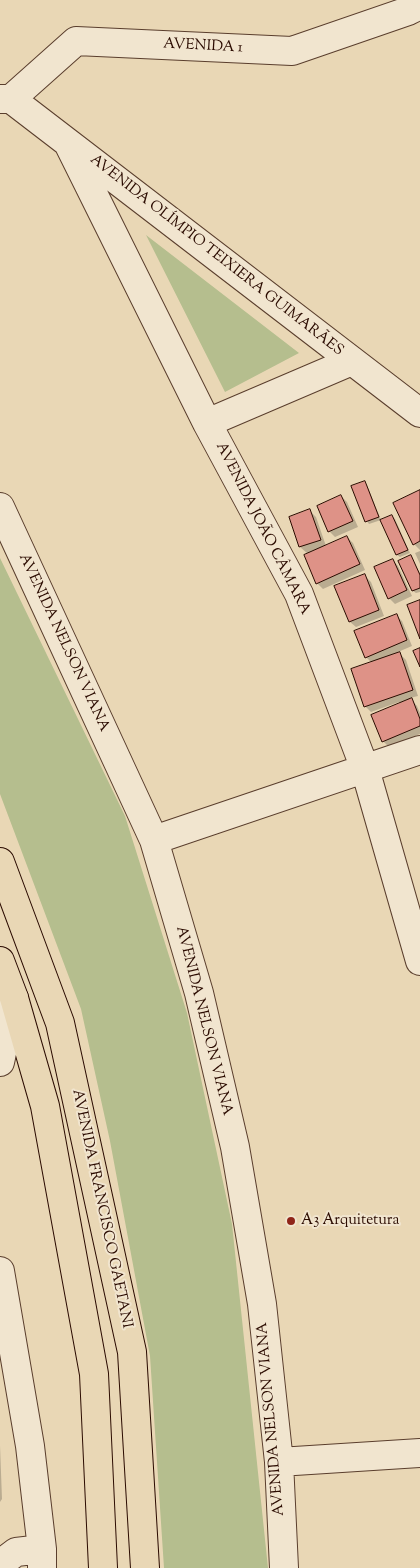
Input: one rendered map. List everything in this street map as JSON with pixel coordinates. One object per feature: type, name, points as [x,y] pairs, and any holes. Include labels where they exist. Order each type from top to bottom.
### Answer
[{"type":"main road","name":"AVENIDA FRANCISCO GAETANI","points":[[0,862],[60,1023],[132,1352],[145,1568]]},
{"type":"main road","points":[[0,962],[14,998],[46,1106],[94,1374],[103,1568]]},
{"type":"street","name":"AVENIDA 1","points":[[6,99],[76,42],[292,51],[408,11],[420,5]]},
{"type":"street","name":"AVENIDA OLÍMPIO TEIXIERA GUIMARÃES","points":[[6,99],[68,143],[420,413]]},
{"type":"street","name":"AVENIDA JOÃO CÂMARA","points":[[68,143],[207,423],[299,594],[365,769],[420,961]]},
{"type":"street","points":[[207,423],[352,361]]},
{"type":"street","name":"AVENIDA NELSON VIANA","points":[[0,507],[154,840],[199,992],[236,1147],[262,1304],[279,1462],[284,1568]]},
{"type":"street","points":[[154,840],[420,750]]},
{"type":"street","points":[[0,1062],[14,998]]},
{"type":"street","points":[[0,1271],[30,1446],[42,1558],[16,1552],[0,1564]]},
{"type":"street","points":[[279,1462],[420,1452]]},
{"type":"green space","points":[[146,235],[299,353],[225,392]]},
{"type":"green space","points":[[0,558],[125,816],[187,1013],[232,1224],[268,1568],[164,1568],[150,1356],[110,1141],[81,1009],[0,794]]},
{"type":"building","points":[[365,481],[379,517],[365,522],[351,486]]},
{"type":"building","points":[[420,490],[420,541],[413,545],[393,503]]},
{"type":"building","points":[[341,495],[353,521],[328,532],[317,506]]},
{"type":"building","points":[[310,509],[321,540],[299,547],[289,517]]},
{"type":"building","points":[[392,515],[408,550],[396,555],[380,520]]},
{"type":"building","points":[[347,536],[360,564],[316,584],[304,555]]},
{"type":"building","points":[[411,555],[420,575],[420,588],[412,591],[398,561]]},
{"type":"building","points":[[393,559],[407,590],[388,599],[374,567]]},
{"type":"building","points":[[365,574],[379,610],[349,622],[334,586]]},
{"type":"building","points":[[420,600],[420,639],[407,605]]},
{"type":"building","points":[[397,614],[407,640],[365,658],[354,631]]},
{"type":"building","points":[[420,648],[420,667],[413,651]]},
{"type":"building","points":[[400,652],[413,690],[364,707],[351,669]]},
{"type":"building","points":[[412,698],[420,719],[420,726],[382,742],[371,715]]},
{"type":"place","name":"A3 Arquitetura","points":[[291,1221]]}]
